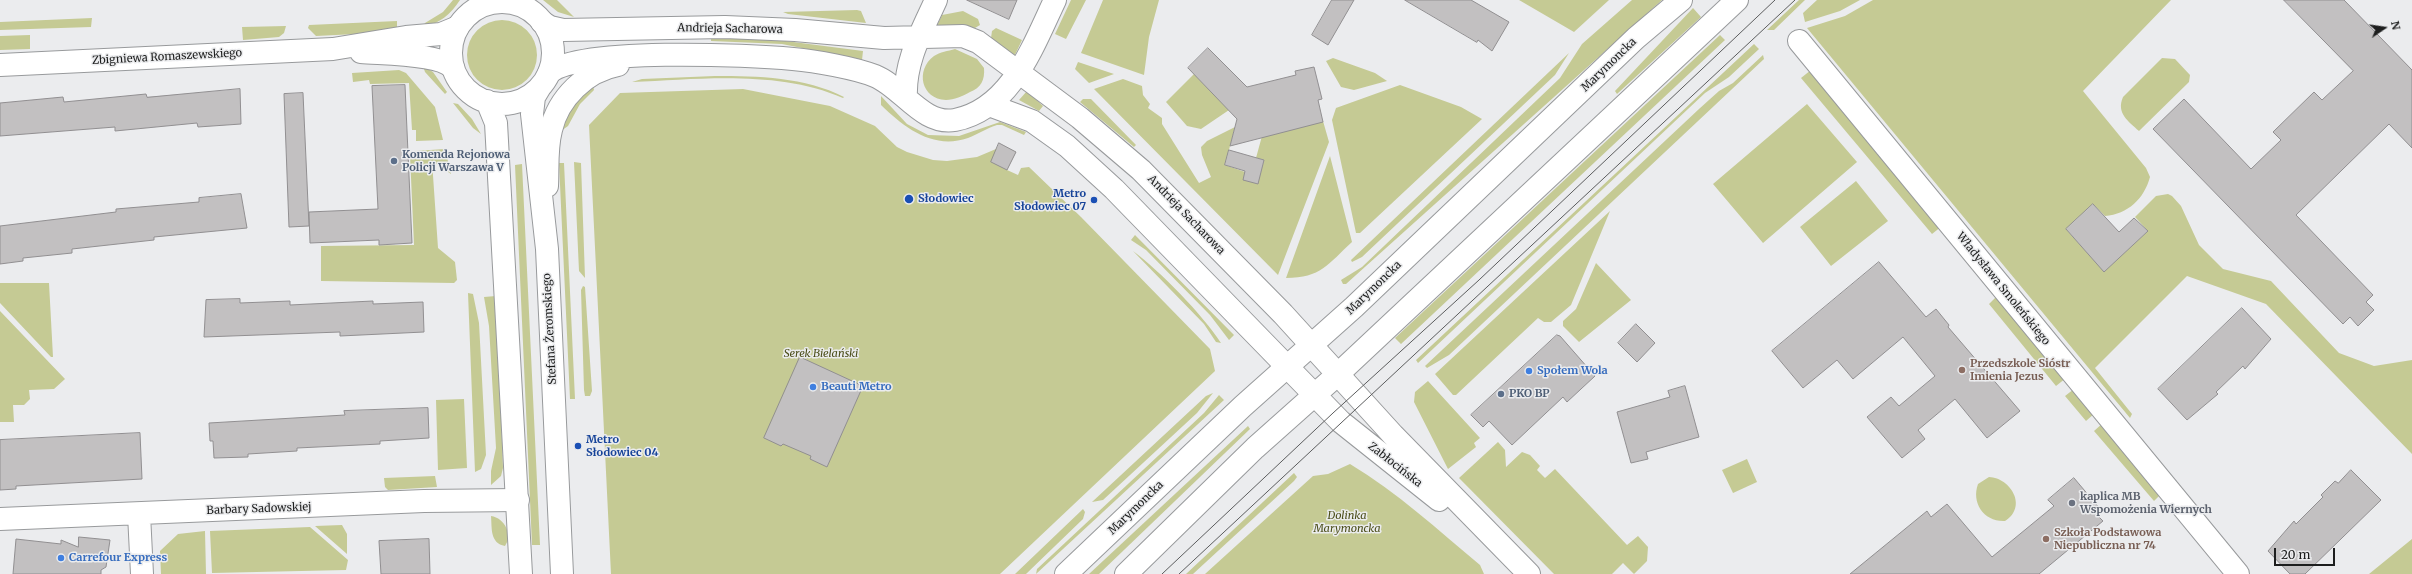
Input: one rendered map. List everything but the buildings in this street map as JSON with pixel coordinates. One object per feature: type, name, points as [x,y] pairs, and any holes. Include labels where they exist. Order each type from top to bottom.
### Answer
[{"type":"street","points":[[906,98],[907,70],[936,0]]},
{"type":"street","points":[[544,80],[552,48],[548,32],[542,22],[522,4],[500,2],[477,4],[458,27],[451,47],[453,68],[465,89],[487,101],[503,104],[519,100],[544,80],[561,65],[592,60],[669,55],[736,55],[795,59],[872,75],[890,84],[930,116],[945,121],[969,116],[989,106],[1018,72],[1055,0]]},
{"type":"street","name":"Marymoncka","points":[[1066,574],[1636,38],[1680,0]]},
{"type":"street","points":[[1126,574],[1255,448],[1337,375],[1737,0]]},
{"type":"street","name":"Andrieja Sacharowa","points":[[542,22],[550,27],[563,30],[725,27],[795,30],[884,38],[919,38]]},
{"type":"street","name":"Zbigniewa Romaszewskiego","points":[[0,65],[334,49],[406,37],[440,34],[458,27]]},
{"type":"street","points":[[919,38],[964,36],[978,42],[1018,72]]},
{"type":"street","name":"Władysława Smoleńskiego","points":[[1799,41],[2238,574]]},
{"type":"street","name":"Zbigniewa Romaszewskiego","points":[[334,49],[427,57],[445,62],[453,68]]},
{"type":"street","points":[[547,249],[548,144],[552,125],[559,109],[577,86],[602,69],[669,55]]},
{"type":"street","name":"Andrieja Sacharowa","points":[[1018,72],[1132,161],[1311,345],[1337,375]]},
{"type":"street","name":"Stefana Żeromskiego","points":[[544,80],[534,97],[532,114],[547,249],[562,574]]},
{"type":"street","points":[[487,101],[496,123],[521,574]]},
{"type":"street","points":[[989,106],[1032,121],[1064,143],[1114,189],[1315,394]]},
{"type":"street","name":"Zabłocińska","points":[[1337,375],[1482,528],[1528,574]]},
{"type":"street","name":"Zabłocińska","points":[[1315,394],[1358,436],[1455,512],[1482,528]]},
{"type":"street","name":"Barbary Sadowskiej","points":[[0,519],[424,501],[518,500]]},
{"type":"street","points":[[139,514],[142,574]]},
{"type":"green space","points":[[453,0],[460,0],[449,14],[429,26],[423,27],[425,23],[443,12]]},
{"type":"green space","points":[[543,0],[557,0],[574,17],[558,12]]},
{"type":"green space","points":[[1071,0],[1086,0],[1066,39],[1055,34]]},
{"type":"green space","points":[[1103,0],[1159,0],[1149,37],[1144,75],[1081,53]]},
{"type":"green space","points":[[1519,0],[1609,0],[1574,32]]},
{"type":"green space","points":[[1632,0],[1662,0],[1346,284],[1343,284],[1341,280],[1362,267],[1560,78],[1582,44]]},
{"type":"green space","points":[[1799,0],[1805,0],[1774,30],[1767,30]]},
{"type":"green space","points":[[1817,0],[1860,0],[1840,11],[1805,22],[1803,13]]},
{"type":"green space","points":[[1873,0],[2171,0],[2083,91],[2146,168],[2150,177],[2144,192],[2128,209],[2113,215],[2105,216],[2093,204],[2066,229],[2104,271],[2148,231],[2135,217],[2156,196],[2168,194],[2172,196],[2181,206],[2199,245],[2223,269],[2271,281],[2339,353],[2374,366],[2412,360],[2412,454],[2266,304],[2187,276],[2095,368],[2132,414],[2130,418],[1807,28],[1845,16]]},
{"type":"green space","points":[[1693,8],[1701,17],[1617,94],[1615,91]]},
{"type":"green space","points":[[861,11],[866,23],[788,14],[783,12]]},
{"type":"green space","points":[[963,11],[978,19],[980,25],[975,28],[959,25],[937,26],[942,15]]},
{"type":"green space","points":[[92,18],[91,27],[0,30],[0,22]]},
{"type":"green space","points":[[502,20],[521,26],[531,36],[537,55],[531,74],[521,84],[502,90],[483,84],[473,74],[467,55],[473,36],[483,26]]},
{"type":"green space","points":[[397,21],[397,28],[356,34],[316,36],[308,28],[309,25]]},
{"type":"green space","points":[[286,26],[284,33],[279,37],[243,40],[242,27]]},
{"type":"green space","points":[[996,28],[1022,40],[1013,59],[991,38],[992,31]]},
{"type":"green space","points":[[30,35],[30,49],[0,50],[0,36]]},
{"type":"green space","points":[[1720,35],[1725,40],[1401,344],[1395,338]]},
{"type":"green space","points":[[711,38],[770,39],[863,51],[862,60],[782,44],[711,41]]},
{"type":"green space","points":[[1754,44],[1759,49],[1729,77],[1705,93],[1418,363],[1416,360]]},
{"type":"green space","points":[[955,49],[977,59],[984,68],[982,83],[974,90],[955,99],[946,100],[931,95],[926,89],[924,83],[924,69],[934,56]]},
{"type":"green space","points":[[1569,53],[1555,75],[1362,257],[1352,262],[1351,260]]},
{"type":"green space","points":[[1763,55],[1764,59],[1449,355],[1427,368],[1425,366],[1699,109],[1719,91],[1733,83]]},
{"type":"green space","points":[[1333,58],[1375,73],[1387,81],[1354,90],[1341,87],[1326,61]]},
{"type":"green space","points":[[2162,58],[2175,59],[2190,75],[2189,82],[2139,131],[2124,116],[2121,103],[2123,97]]},
{"type":"green space","points":[[1078,62],[1114,74],[1089,83],[1075,69]]},
{"type":"green space","points":[[423,66],[433,72],[447,92],[445,94],[425,72]]},
{"type":"green space","points":[[399,70],[406,73],[435,107],[443,140],[416,141],[416,130],[412,130],[409,83],[370,84],[369,80],[353,82],[352,73]]},
{"type":"green space","points":[[1811,70],[1942,226],[1932,234],[1801,78]]},
{"type":"green space","points":[[1194,74],[1229,110],[1201,129],[1187,126],[1166,102]]},
{"type":"green space","points":[[748,76],[781,79],[813,85],[844,97],[843,98],[818,89],[793,83],[739,78],[632,82],[642,79]]},
{"type":"green space","points":[[1123,79],[1142,86],[1143,95],[1150,104],[1148,108],[1162,118],[1162,124],[1199,183],[1211,177],[1202,155],[1201,147],[1207,141],[1235,127],[1225,165],[1245,172],[1257,184],[1264,160],[1256,158],[1262,136],[1323,121],[1329,142],[1278,275],[1094,89]]},
{"type":"green space","points":[[593,85],[594,90],[580,104],[568,126],[561,131],[571,108]]},
{"type":"green space","points":[[1400,85],[1461,107],[1482,119],[1360,233],[1356,233],[1332,120],[1336,108]]},
{"type":"green space","name":"Serek Bielański","points":[[743,89],[830,106],[875,126],[897,147],[907,152],[933,160],[947,161],[977,157],[996,149],[1000,144],[1016,152],[1007,170],[1018,175],[1021,168],[1029,167],[1081,217],[1210,349],[1215,371],[1000,574],[611,574],[589,125],[620,93]]},
{"type":"green space","points":[[1027,91],[1043,106],[1039,111],[1019,100]]},
{"type":"green space","points":[[881,96],[907,124],[928,135],[959,136],[1000,122],[1026,132],[1024,135],[1002,125],[997,125],[968,138],[955,141],[931,139],[910,129],[890,114],[881,105]]},
{"type":"green space","points":[[1083,99],[1091,99],[1136,145],[1134,147],[1080,102]]},
{"type":"green space","points":[[453,103],[458,104],[472,119],[481,134],[473,128]]},
{"type":"green space","points":[[1807,104],[1857,162],[1763,243],[1713,184]]},
{"type":"green space","points":[[445,149],[451,174],[432,161],[438,248],[455,262],[457,280],[454,283],[321,281],[321,246],[414,245],[410,155],[415,155],[415,151]]},
{"type":"green space","points":[[1330,156],[1352,242],[1330,263],[1316,272],[1298,277],[1286,278]]},
{"type":"green space","points":[[574,162],[581,163],[585,278],[579,271]]},
{"type":"green space","points":[[559,163],[564,163],[575,399],[570,399]]},
{"type":"green space","points":[[522,164],[540,545],[532,545],[515,165]]},
{"type":"green space","points":[[1856,181],[1888,221],[1831,266],[1800,227]]},
{"type":"green space","points":[[1610,211],[1571,305],[1551,322],[1544,322],[1538,318],[1456,395],[1453,395],[1435,374]]},
{"type":"green space","points":[[1135,235],[1234,335],[1229,340],[1210,315],[1146,250],[1131,240]]},
{"type":"green space","points":[[1133,251],[1156,270],[1180,294],[1221,343],[1216,342],[1204,324]]},
{"type":"green space","points":[[1596,263],[1631,300],[1579,342],[1563,326],[1563,321],[1576,309]]},
{"type":"green space","points":[[0,283],[49,283],[53,357],[51,357],[0,303]]},
{"type":"green space","points":[[583,286],[585,287],[592,391],[590,396],[585,396],[584,390],[581,290]]},
{"type":"green space","points":[[468,293],[473,294],[479,323],[486,455],[481,469],[475,472]]},
{"type":"green space","points":[[496,296],[503,468],[501,476],[491,485],[491,471],[496,448],[489,326],[484,297]]},
{"type":"green space","points":[[1996,297],[2066,378],[2056,386],[1989,304]]},
{"type":"green space","points":[[0,311],[65,379],[54,389],[29,390],[30,399],[24,405],[13,405],[14,422],[0,422]]},
{"type":"green space","points":[[1428,381],[1480,438],[1474,443],[1476,447],[1448,469],[1414,402],[1415,392]]},
{"type":"green space","points":[[2074,389],[2095,413],[2086,421],[2065,396]]},
{"type":"green space","points":[[1213,393],[1197,413],[1103,500],[1092,502],[1206,396]]},
{"type":"green space","points":[[1219,395],[1224,400],[1036,574],[1037,569],[1204,413]]},
{"type":"green space","points":[[464,399],[467,468],[438,470],[436,400]]},
{"type":"green space","points":[[2103,423],[2161,494],[2154,501],[2094,431]]},
{"type":"green space","points":[[1248,426],[1250,429],[1099,574],[1089,574]]},
{"type":"green space","points":[[1498,442],[1505,450],[1506,467],[1522,452],[1530,455],[1540,466],[1537,470],[1545,478],[1555,469],[1627,545],[1638,536],[1648,547],[1647,561],[1634,574],[1623,563],[1612,574],[1554,574],[1459,478]]},
{"type":"green space","points":[[1747,459],[1757,482],[1733,493],[1722,470]]},
{"type":"green space","name":"Dolinka Marymoncka","points":[[1350,464],[1417,512],[1480,565],[1484,574],[1205,574],[1313,476],[1328,474]]},
{"type":"green space","points":[[1294,473],[1297,477],[1294,481],[1193,574],[1186,574]]},
{"type":"green space","points":[[435,476],[437,487],[388,490],[385,487],[384,478]]},
{"type":"green space","points":[[1989,477],[2004,482],[2014,494],[2016,501],[2015,508],[2012,515],[2005,521],[1985,515],[1978,504],[1976,491],[1978,484]]},
{"type":"green space","points":[[1083,509],[1085,512],[1083,519],[1026,574],[1015,574]]},
{"type":"green space","points":[[491,516],[496,517],[504,523],[508,532],[505,546],[494,539]]},
{"type":"green space","points":[[342,525],[347,534],[347,554],[315,526]]},
{"type":"green space","points":[[310,527],[348,560],[346,570],[212,573],[210,531]]},
{"type":"green space","points":[[205,531],[206,574],[161,574],[160,551],[178,534]]},
{"type":"green space","points":[[2412,539],[2412,574],[2369,574]]},
{"type":"tram line","points":[[1162,574],[1333,413],[1479,280],[1775,0]]},
{"type":"tram line","points":[[1179,574],[1795,0]]},
{"type":"place","name":"Komenda Rejonowa Policji Warszawa V","points":[[394,161]]},
{"type":"place","name":"Słodowiec","points":[[909,199]]},
{"type":"place","name":"Metro Słodowiec 07","points":[[1094,200]]},
{"type":"place","name":"Przedszkole Sióstr Imienia Jezus","points":[[1962,370]]},
{"type":"place","name":"Społem Wola","points":[[1529,371]]},
{"type":"place","name":"Beauti Metro","points":[[813,387]]},
{"type":"place","name":"PKO BP","points":[[1501,394]]},
{"type":"place","name":"Metro Słodowiec 04","points":[[578,446]]},
{"type":"place","name":"kaplica MB Wspomożenia Wiernych","points":[[2072,503]]},
{"type":"place","name":"Szkoła Podstawowa Niepubliczna nr 74","points":[[2046,539]]},
{"type":"place","name":"Carrefour Express","points":[[61,558]]}]
